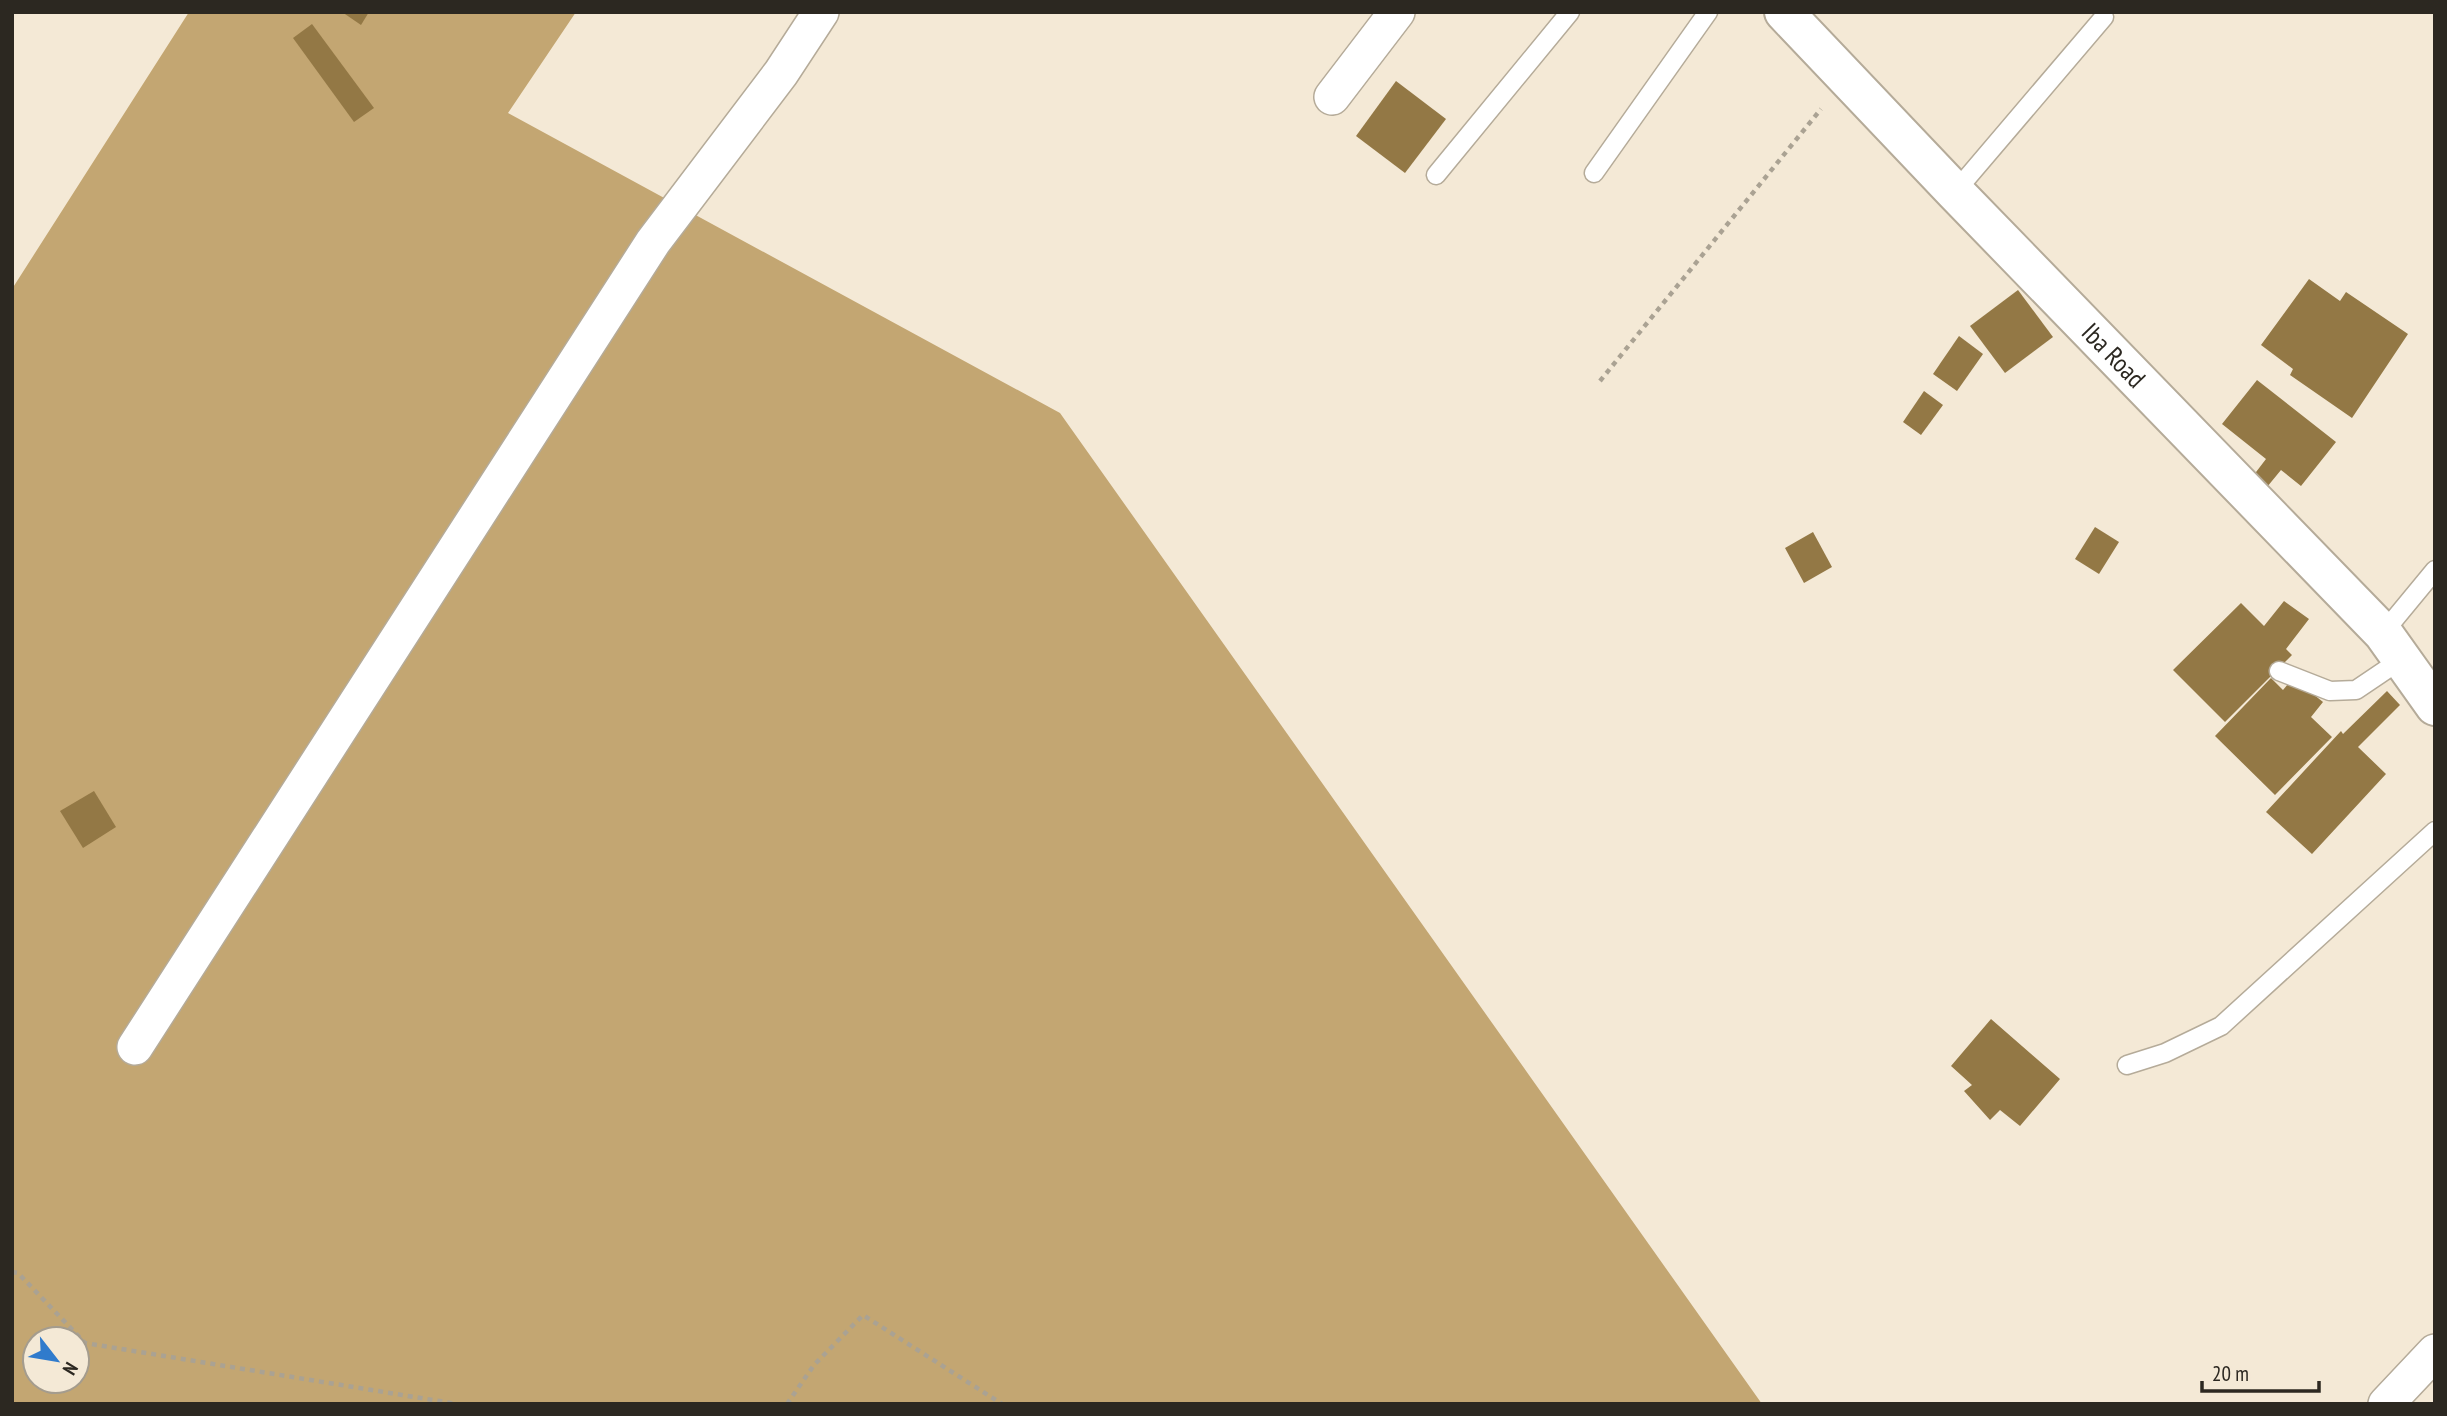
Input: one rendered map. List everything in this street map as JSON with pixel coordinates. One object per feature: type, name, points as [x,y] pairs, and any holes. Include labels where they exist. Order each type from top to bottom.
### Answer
[{"type":"street","points":[[135,1046],[653,242],[781,73],[821,12]]},
{"type":"street","points":[[1332,97],[1397,12]]},
{"type":"street","name":"Iba Road","points":[[1784,12],[2392,646],[2435,706]]},
{"type":"street","points":[[2386,1404],[2435,1352]]},
{"type":"lane","points":[[1436,175],[1570,12]]},
{"type":"lane","points":[[1594,173],[1708,12]]},
{"type":"lane","points":[[1955,192],[2104,17]]},
{"type":"lane","points":[[2279,671],[2330,691],[2356,690],[2392,646],[2435,570]]},
{"type":"lane","points":[[2127,1065],[2165,1053],[2221,1026],[2435,831]]},
{"type":"path","points":[[1601,381],[1846,78]]},
{"type":"path","points":[[12,1272],[19,1273],[85,1343],[457,1404]]},
{"type":"path","points":[[787,1404],[814,1365],[863,1315],[1002,1404]]},
{"type":"shaded area","points":[[189,12],[576,12],[508,113],[1060,413],[1762,1404],[12,1404],[12,289]]},
{"type":"building","points":[[342,12],[369,12],[361,25]]},
{"type":"building","points":[[312,24],[374,108],[354,122],[293,38]]},
{"type":"building","points":[[1396,81],[1446,119],[1405,173],[1356,136]]},
{"type":"building","points":[[2309,279],[2340,301],[2346,292],[2408,334],[2352,418],[2290,375],[2293,369],[2261,345]]},
{"type":"building","points":[[2018,290],[2053,337],[2005,373],[1970,326]]},
{"type":"building","points":[[1959,336],[1983,354],[1957,391],[1933,374]]},
{"type":"building","points":[[2257,380],[2336,442],[2301,486],[2281,470],[2267,487],[2253,476],[2266,459],[2222,424]]},
{"type":"building","points":[[1924,391],[1943,405],[1921,435],[1903,422]]},
{"type":"building","points":[[2095,527],[2119,542],[2099,574],[2075,559]]},
{"type":"building","points":[[1813,532],[1832,567],[1804,583],[1785,548]]},
{"type":"building","points":[[2284,601],[2309,619],[2286,649],[2292,655],[2225,722],[2173,670],[2241,603],[2264,626]]},
{"type":"building","points":[[2271,678],[2283,690],[2293,678],[2323,702],[2311,717],[2332,737],[2275,795],[2215,736]]},
{"type":"building","points":[[2387,691],[2400,705],[2358,747],[2386,774],[2312,854],[2266,812],[2341,731],[2343,734]]},
{"type":"building","points":[[94,791],[116,827],[83,848],[60,811]]},
{"type":"building","points":[[1991,1019],[2060,1079],[2020,1126],[2000,1110],[1990,1120],[1964,1091],[1972,1085],[1951,1066]]}]
